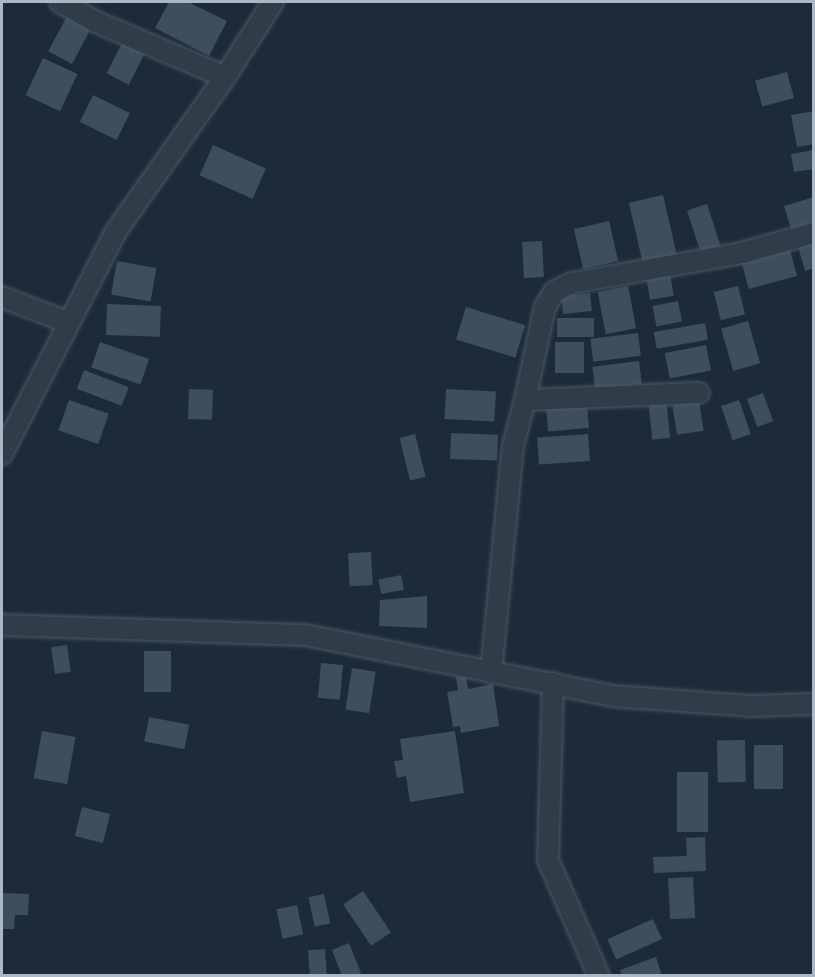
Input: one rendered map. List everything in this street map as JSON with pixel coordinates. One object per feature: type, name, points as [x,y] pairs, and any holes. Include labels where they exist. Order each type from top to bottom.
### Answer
[{"type":"street","points":[[60,2],[94,21],[225,77]]},
{"type":"street","points":[[2,454],[67,322],[116,231],[225,77],[273,2]]},
{"type":"street","points":[[491,673],[509,479],[545,307],[554,292],[572,283],[742,253],[813,233]]},
{"type":"street","points":[[2,297],[67,322]]},
{"type":"street","points":[[525,400],[699,393]]},
{"type":"street","points":[[2,625],[305,634],[612,696],[750,706],[813,704]]},
{"type":"street","points":[[553,683],[548,860],[599,975]]},
{"type":"building","points":[[169,2],[188,2],[227,21],[209,56],[155,28]]},
{"type":"building","points":[[67,16],[91,29],[72,64],[48,51]]},
{"type":"building","points":[[122,43],[144,54],[129,85],[107,73]]},
{"type":"building","points":[[43,58],[77,74],[60,111],[26,95]]},
{"type":"building","points":[[787,72],[794,98],[762,107],[755,81]]},
{"type":"building","points":[[93,95],[130,113],[117,140],[80,122]]},
{"type":"building","points":[[814,111],[814,144],[797,147],[791,115]]},
{"type":"building","points":[[213,145],[266,169],[253,199],[200,175]]},
{"type":"building","points":[[814,150],[814,169],[794,172],[791,154]]},
{"type":"building","points":[[663,195],[677,255],[643,263],[629,203]]},
{"type":"building","points":[[814,197],[814,225],[792,232],[784,206]]},
{"type":"building","points":[[707,204],[721,247],[701,253],[687,210]]},
{"type":"building","points":[[609,221],[618,261],[583,269],[574,229]]},
{"type":"building","points":[[814,239],[814,268],[805,271],[797,243]]},
{"type":"building","points":[[542,241],[544,277],[524,278],[522,242]]},
{"type":"building","points":[[789,246],[797,276],[749,289],[741,259]]},
{"type":"building","points":[[117,261],[156,268],[150,301],[111,294]]},
{"type":"building","points":[[670,274],[674,296],[650,300],[646,278]]},
{"type":"building","points":[[628,286],[636,328],[606,334],[598,292]]},
{"type":"building","points":[[738,286],[745,314],[721,320],[714,292]]},
{"type":"building","points":[[590,293],[592,311],[563,314],[561,296]]},
{"type":"building","points":[[678,301],[682,322],[656,327],[652,306]]},
{"type":"building","points":[[107,304],[161,306],[160,337],[106,335]]},
{"type":"building","points":[[466,307],[525,325],[515,358],[456,340]]},
{"type":"building","points":[[557,318],[594,318],[594,337],[557,337]]},
{"type":"building","points":[[748,321],[760,363],[733,371],[721,329]]},
{"type":"building","points":[[705,323],[708,340],[657,349],[654,332]]},
{"type":"building","points":[[638,333],[641,356],[593,362],[590,339]]},
{"type":"building","points":[[100,342],[149,359],[140,384],[91,368]]},
{"type":"building","points":[[555,342],[584,342],[584,373],[555,373]]},
{"type":"building","points":[[706,345],[711,371],[670,379],[665,353]]},
{"type":"building","points":[[639,361],[642,384],[595,390],[592,367]]},
{"type":"building","points":[[84,370],[129,387],[122,406],[77,389]]},
{"type":"building","points":[[189,389],[213,390],[212,420],[188,419]]},
{"type":"building","points":[[446,389],[496,392],[494,422],[444,419]]},
{"type":"building","points":[[763,393],[773,421],[757,427],[747,399]]},
{"type":"building","points":[[666,398],[670,438],[652,440],[648,400]]},
{"type":"building","points":[[69,400],[109,414],[98,444],[59,430]]},
{"type":"building","points":[[739,400],[751,434],[733,440],[721,406]]},
{"type":"building","points":[[699,401],[704,431],[677,435],[672,405]]},
{"type":"building","points":[[587,405],[589,428],[548,431],[546,409]]},
{"type":"building","points":[[451,433],[498,435],[497,461],[450,459]]},
{"type":"building","points":[[415,434],[426,477],[410,481],[399,438]]},
{"type":"building","points":[[588,434],[590,461],[539,464],[537,438]]},
{"type":"building","points":[[371,552],[373,585],[350,586],[348,553]]},
{"type":"building","points":[[401,575],[404,590],[381,594],[378,579]]},
{"type":"building","points":[[427,596],[427,628],[379,626],[380,600]]},
{"type":"building","points":[[67,645],[71,672],[55,674],[51,647]]},
{"type":"building","points":[[144,651],[171,651],[171,692],[144,692]]},
{"type":"building","points":[[321,663],[343,665],[340,700],[318,698]]},
{"type":"building","points":[[352,668],[376,672],[369,713],[345,709]]},
{"type":"building","points":[[466,676],[468,689],[493,684],[499,726],[461,733],[460,726],[453,727],[447,692],[458,690],[456,677]]},
{"type":"building","points":[[149,717],[189,725],[184,749],[144,742]]},
{"type":"building","points":[[42,731],[75,737],[67,784],[34,778]]},
{"type":"building","points":[[455,731],[464,793],[410,802],[406,776],[397,778],[394,761],[403,760],[400,739]]},
{"type":"building","points":[[717,740],[745,740],[746,782],[718,782]]},
{"type":"building","points":[[754,745],[783,745],[783,789],[754,789]]},
{"type":"building","points":[[677,772],[708,772],[708,832],[677,832]]},
{"type":"building","points":[[82,807],[110,814],[103,843],[75,836]]},
{"type":"building","points":[[705,837],[706,871],[654,873],[653,857],[687,856],[686,838]]},
{"type":"building","points":[[693,877],[695,918],[670,919],[668,878]]},
{"type":"building","points":[[363,891],[391,932],[371,946],[343,904]]},
{"type":"building","points":[[2,893],[29,894],[28,915],[15,915],[14,929],[2,929]]},
{"type":"building","points":[[324,894],[330,923],[315,927],[308,897]]},
{"type":"building","points":[[297,905],[303,934],[283,939],[276,909]]},
{"type":"building","points":[[653,919],[662,939],[616,959],[607,939]]},
{"type":"building","points":[[349,943],[361,973],[355,976],[342,976],[332,950]]},
{"type":"building","points":[[325,949],[327,976],[310,976],[308,950]]},
{"type":"building","points":[[656,957],[662,976],[622,976],[620,970]]}]
